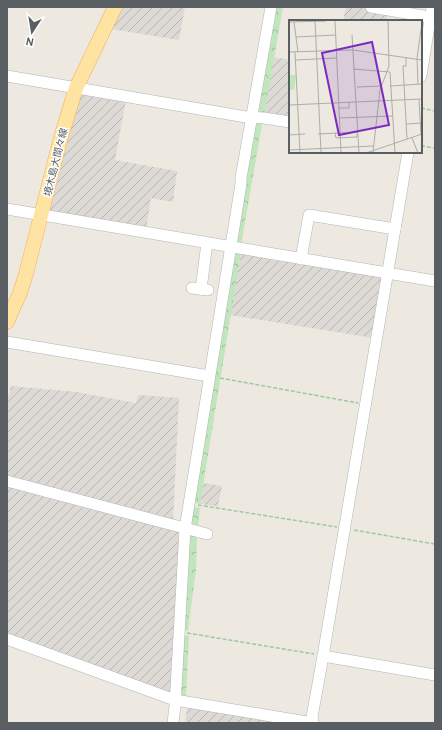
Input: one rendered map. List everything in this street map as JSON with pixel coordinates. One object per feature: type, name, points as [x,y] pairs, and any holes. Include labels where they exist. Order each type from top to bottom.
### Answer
[{"type":"main road","name":"境木島大間々線","points":[[7,322],[20,293],[42,215],[61,137],[76,88],[115,7]]},
{"type":"street","points":[[173,723],[185,529],[188,503],[241,178],[271,7]]},
{"type":"street","points":[[371,7],[433,14],[422,71]]},
{"type":"street","points":[[7,76],[289,122]]},
{"type":"street","points":[[7,639],[175,700],[313,723],[312,717],[322,656],[408,153]]},
{"type":"street","points":[[7,209],[435,281]]},
{"type":"street","points":[[301,259],[309,215],[395,229]]},
{"type":"street","points":[[200,289],[208,243]]},
{"type":"street","points":[[7,342],[209,376]]},
{"type":"street","points":[[7,480],[207,534]]},
{"type":"street","points":[[322,656],[435,675]]},
{"type":"path","points":[[422,108],[435,111]]},
{"type":"path","points":[[422,146],[435,148]]},
{"type":"path","points":[[209,376],[365,404]]},
{"type":"path","points":[[188,503],[435,544]]},
{"type":"path","points":[[179,632],[322,656]]},
{"type":"shaded area","points":[[122,7],[185,7],[179,40],[111,29]]},
{"type":"shaded area","points":[[346,7],[363,7],[388,12],[387,20],[343,20]]},
{"type":"shaded area","points":[[274,57],[289,60],[289,120],[264,116]]},
{"type":"shaded area","points":[[80,94],[126,100],[115,160],[177,171],[173,202],[151,198],[146,230],[50,213],[48,210]]},
{"type":"shaded area","points":[[241,252],[383,277],[373,338],[230,315]]},
{"type":"shaded area","points":[[11,386],[76,392],[136,403],[138,395],[179,398],[173,522],[7,476],[7,402]]},
{"type":"shaded area","points":[[203,483],[222,486],[218,506],[200,504]]},
{"type":"shaded area","points":[[7,487],[180,532],[172,697],[7,636]]},
{"type":"shaded area","points":[[187,707],[288,723],[185,723]]},
{"type":"green space","points":[[273,7],[283,7],[264,116],[255,116]]},
{"type":"green space","points":[[263,119],[241,245],[234,244],[255,120]]},
{"type":"green space","points":[[232,251],[241,252],[200,504],[192,502]]},
{"type":"green space","points":[[192,506],[200,508],[196,570],[188,631],[184,630]]},
{"type":"green space","points":[[181,634],[189,636],[186,696],[178,694]]}]
